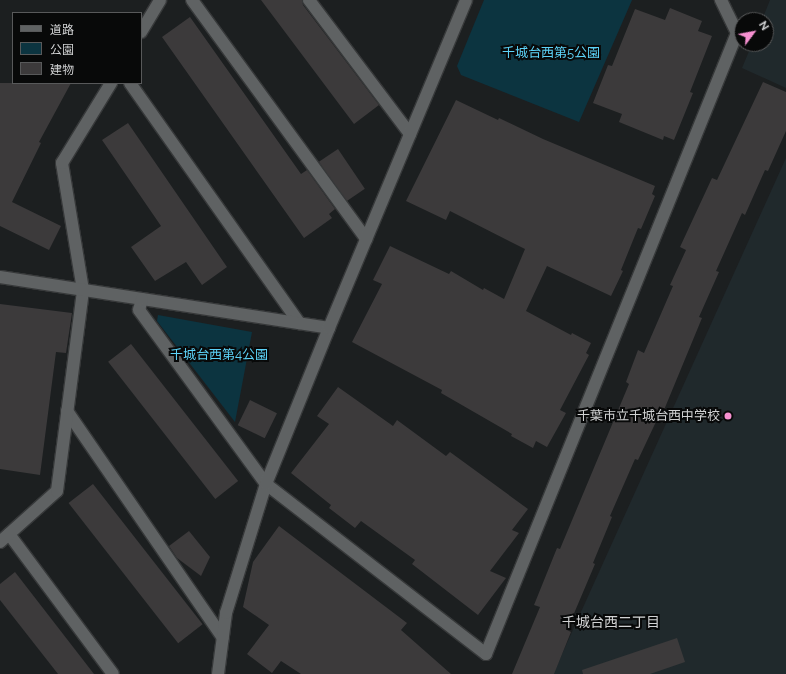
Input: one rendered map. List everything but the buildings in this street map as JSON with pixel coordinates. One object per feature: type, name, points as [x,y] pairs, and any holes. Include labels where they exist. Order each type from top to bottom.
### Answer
[{"type":"street","points":[[142,30],[160,0]]},
{"type":"street","points":[[192,0],[366,239]]},
{"type":"street","points":[[309,0],[410,134]]},
{"type":"street","points":[[218,674],[226,613],[266,484],[329,328],[466,0]]},
{"type":"street","points":[[142,299],[139,310],[266,484],[486,654],[737,33],[721,0]]},
{"type":"street","points":[[110,84],[62,163],[83,290],[57,491],[5,538],[112,674]]},
{"type":"street","points":[[131,84],[299,323]]},
{"type":"street","points":[[0,277],[329,328]]},
{"type":"street","points":[[67,411],[223,638]]},
{"type":"shaded area","points":[[770,0],[786,0],[786,88],[742,68],[749,52],[774,52],[774,12],[765,12]]},
{"type":"shaded area","name":"千葉市立千城台西中学校","points":[[786,158],[786,674],[553,674]]},
{"type":"green space","name":"千城台西第5公園","points":[[484,0],[632,0],[579,122],[461,75],[457,66]]},
{"type":"green space","name":"千城台西第4公園","points":[[158,315],[252,332],[235,422],[157,321]]},
{"type":"place","name":"千葉市立千城台西中学校","points":[[728,416]]},
{"type":"district","name":"千城台西二丁目","points":[[611,622]]}]
